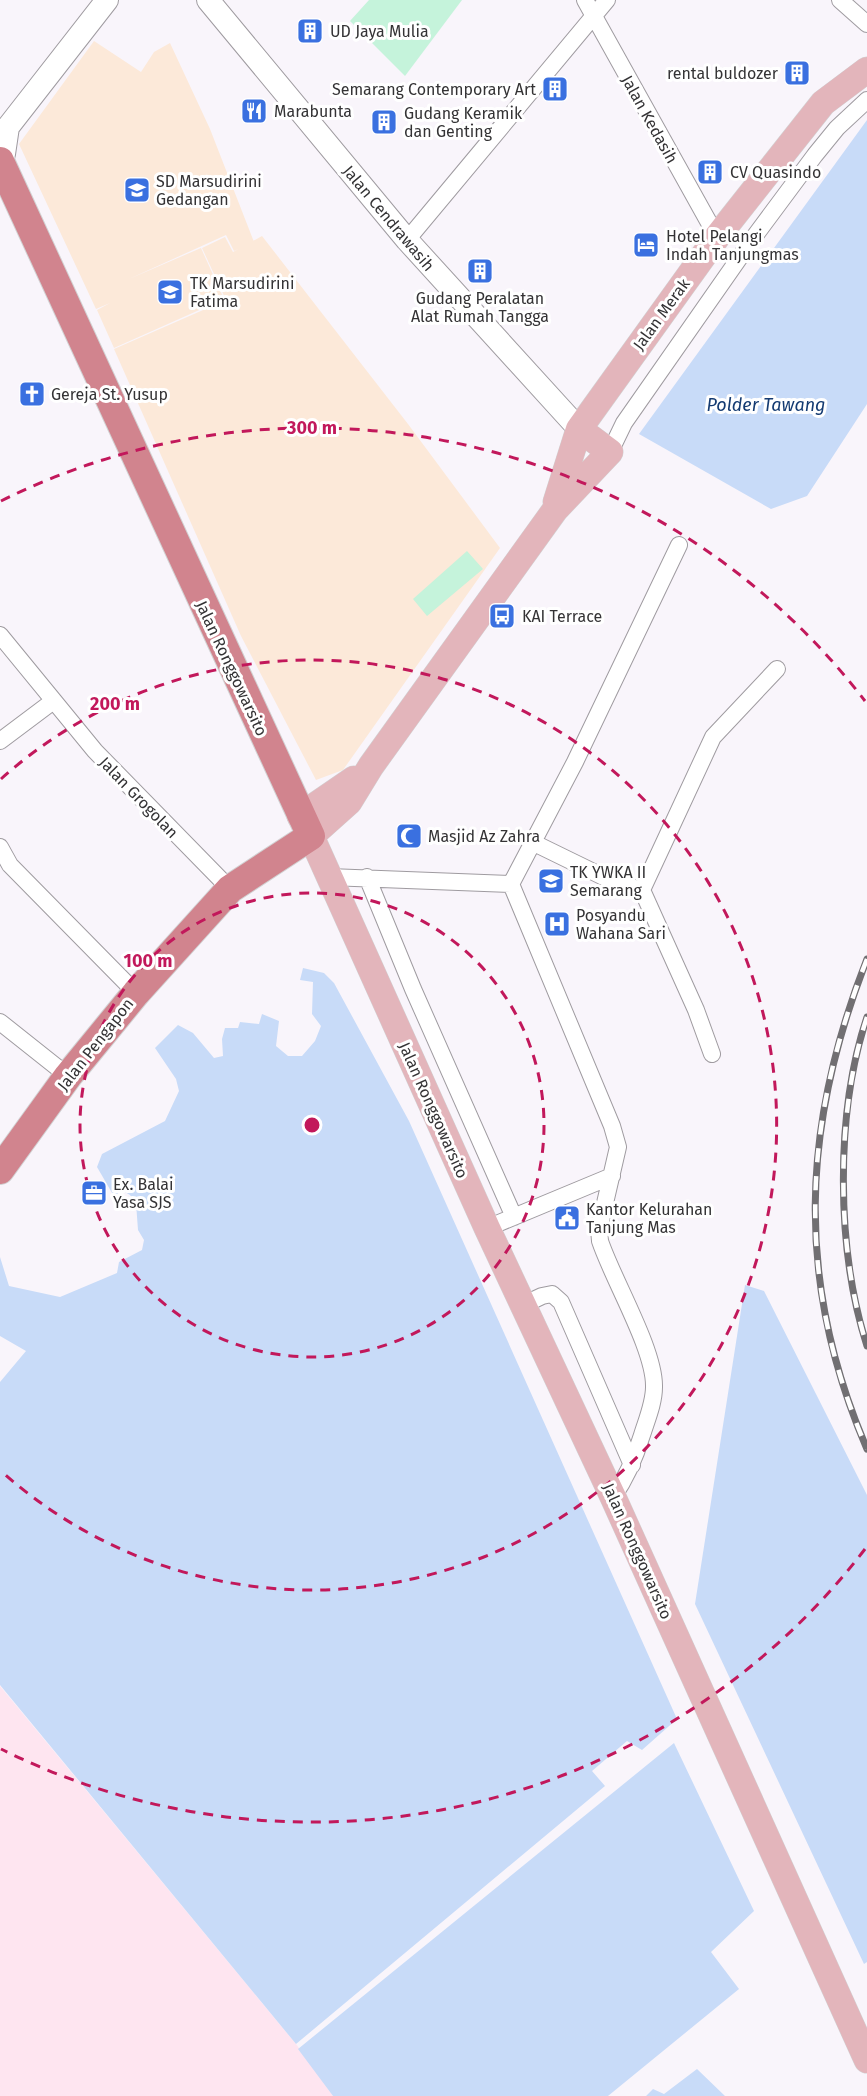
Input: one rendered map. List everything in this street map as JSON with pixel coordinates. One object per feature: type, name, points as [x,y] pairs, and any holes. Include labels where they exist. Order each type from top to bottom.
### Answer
[{"type":"highway","name":"Jalan Ronggowarsito","points":[[0,160],[306,826]]},
{"type":"highway","name":"Jalan Pengapon","points":[[0,1170],[68,1076],[136,993],[230,889],[306,826]]},
{"type":"main road","points":[[0,160],[4,153],[8,127],[107,0]]},
{"type":"main road","name":"Jalan Cendrawasih","points":[[208,0],[407,240],[595,441]]},
{"type":"main road","name":"Jalan Merak","points":[[595,441],[717,237],[823,103],[867,70]]},
{"type":"main road","points":[[555,510],[557,493],[567,473],[595,441]]},
{"type":"main road","points":[[306,826],[332,797],[371,766],[555,510],[595,441]]},
{"type":"main road","name":"Jalan Ronggowarsito","points":[[306,826],[867,2060]]},
{"type":"street","name":"Jalan Kedasih","points":[[585,0],[717,237]]},
{"type":"street","points":[[407,240],[607,0]]},
{"type":"street","points":[[840,0],[867,24]]},
{"type":"street","points":[[595,441],[624,423],[802,173],[837,128],[867,100]]},
{"type":"street","points":[[511,884],[534,843],[679,545]]},
{"type":"street","name":"Jalan Grogolan","points":[[0,635],[42,684],[52,702],[95,751],[230,889]]},
{"type":"street","points":[[712,1054],[696,1010],[642,890],[713,737],[777,669]]},
{"type":"street","points":[[1,737],[52,702]]},
{"type":"street","points":[[534,843],[616,884],[642,890]]},
{"type":"street","points":[[0,847],[5,866],[136,993]]},
{"type":"street","points":[[329,877],[511,884]]},
{"type":"street","points":[[367,877],[413,989],[514,1217]]},
{"type":"street","points":[[511,884],[612,1126],[618,1147],[599,1229],[600,1241],[654,1374],[652,1403],[632,1465],[613,1497]]},
{"type":"street","points":[[0,1022],[68,1076]]},
{"type":"street","points":[[487,1228],[612,1176]]},
{"type":"street","points":[[523,1305],[552,1294],[561,1302],[632,1465]]},
{"type":"shaded area","name":"SD Marsudirini Gedangan","points":[[94,41],[141,72],[154,52],[170,43],[210,129],[254,242],[234,251],[226,235],[129,279],[201,248],[224,299],[114,348],[97,310],[110,303],[96,309],[19,144]]},
{"type":"shaded area","points":[[262,236],[408,424],[500,548],[343,770],[316,780],[241,636],[114,349],[226,300],[202,248],[225,237],[233,252]]},
{"type":"shaded area","points":[[0,1686],[296,2044],[333,2096],[0,2096]]},
{"type":"green space","points":[[369,0],[462,0],[405,76],[350,21]]},
{"type":"green space","points":[[467,551],[483,569],[427,616],[413,599]]},
{"type":"water","name":"Polder Tawang","points":[[867,120],[867,404],[807,496],[771,509],[639,434]]},
{"type":"water","points":[[303,968],[324,973],[334,983],[409,1121],[677,1719],[642,1750],[627,1741],[592,1771],[605,1786],[296,2044],[0,1685],[0,1382],[26,1351],[0,1336],[0,1257],[9,1286],[60,1297],[117,1273],[119,1262],[142,1250],[144,1240],[138,1230],[136,1203],[130,1195],[120,1189],[115,1198],[97,1167],[102,1154],[165,1121],[179,1091],[176,1079],[155,1048],[178,1025],[193,1033],[214,1058],[223,1056],[222,1039],[225,1028],[238,1028],[240,1022],[259,1024],[262,1014],[279,1021],[276,1046],[288,1056],[302,1056],[315,1041],[321,1026],[312,1014],[313,982],[300,980]]},
{"type":"water","points":[[745,1285],[764,1291],[867,1495],[867,1962],[864,1964],[695,1604]]},
{"type":"water","points":[[674,1743],[754,1911],[711,1952],[739,1989],[608,2096],[333,2096],[298,2049]]},
{"type":"water","points":[[697,2069],[725,2096],[646,2096],[653,2089],[664,2094]]},
{"type":"railway","points":[[867,959],[845,1021],[829,1083],[819,1144],[815,1204],[818,1265],[827,1326],[844,1387],[867,1449]]},
{"type":"railway","points":[[867,1017],[849,1095],[843,1181],[849,1267],[867,1346]]},
{"type":"place","name":"UD Jaya Mulia","points":[[310,31]]},
{"type":"place","name":"rental buldozer","points":[[797,73]]},
{"type":"place","name":"Semarang Contemporary Art","points":[[555,89]]},
{"type":"place","name":"Marabunta","points":[[254,111]]},
{"type":"place","name":"Gudang Keramik dan Genting","points":[[384,122]]},
{"type":"place","name":"CV Quasindo","points":[[710,172]]},
{"type":"place","name":"SD Marsudirini Gedangan","points":[[137,190]]},
{"type":"place","name":"Hotel Pelangi Indah Tanjungmas","points":[[646,245]]},
{"type":"place","name":"Gudang Peralatan Alat Rumah Tangga","points":[[480,271]]},
{"type":"place","name":"TK Marsudirini Fatima","points":[[170,292]]},
{"type":"place","name":"Gereja St. Yusup","points":[[32,394]]},
{"type":"place","name":"KAI Terrace","points":[[502,616]]},
{"type":"place","name":"Masjid Az Zahra","points":[[409,836]]},
{"type":"place","name":"TK YWKA II Semarang","points":[[551,881]]},
{"type":"place","name":"Posyandu Wahana Sari","points":[[557,924]]},
{"type":"place","name":"Ex. Balai Yasa SJS","points":[[94,1193]]},
{"type":"place","name":"Kantor Kelurahan Tanjung Mas","points":[[567,1218]]}]
